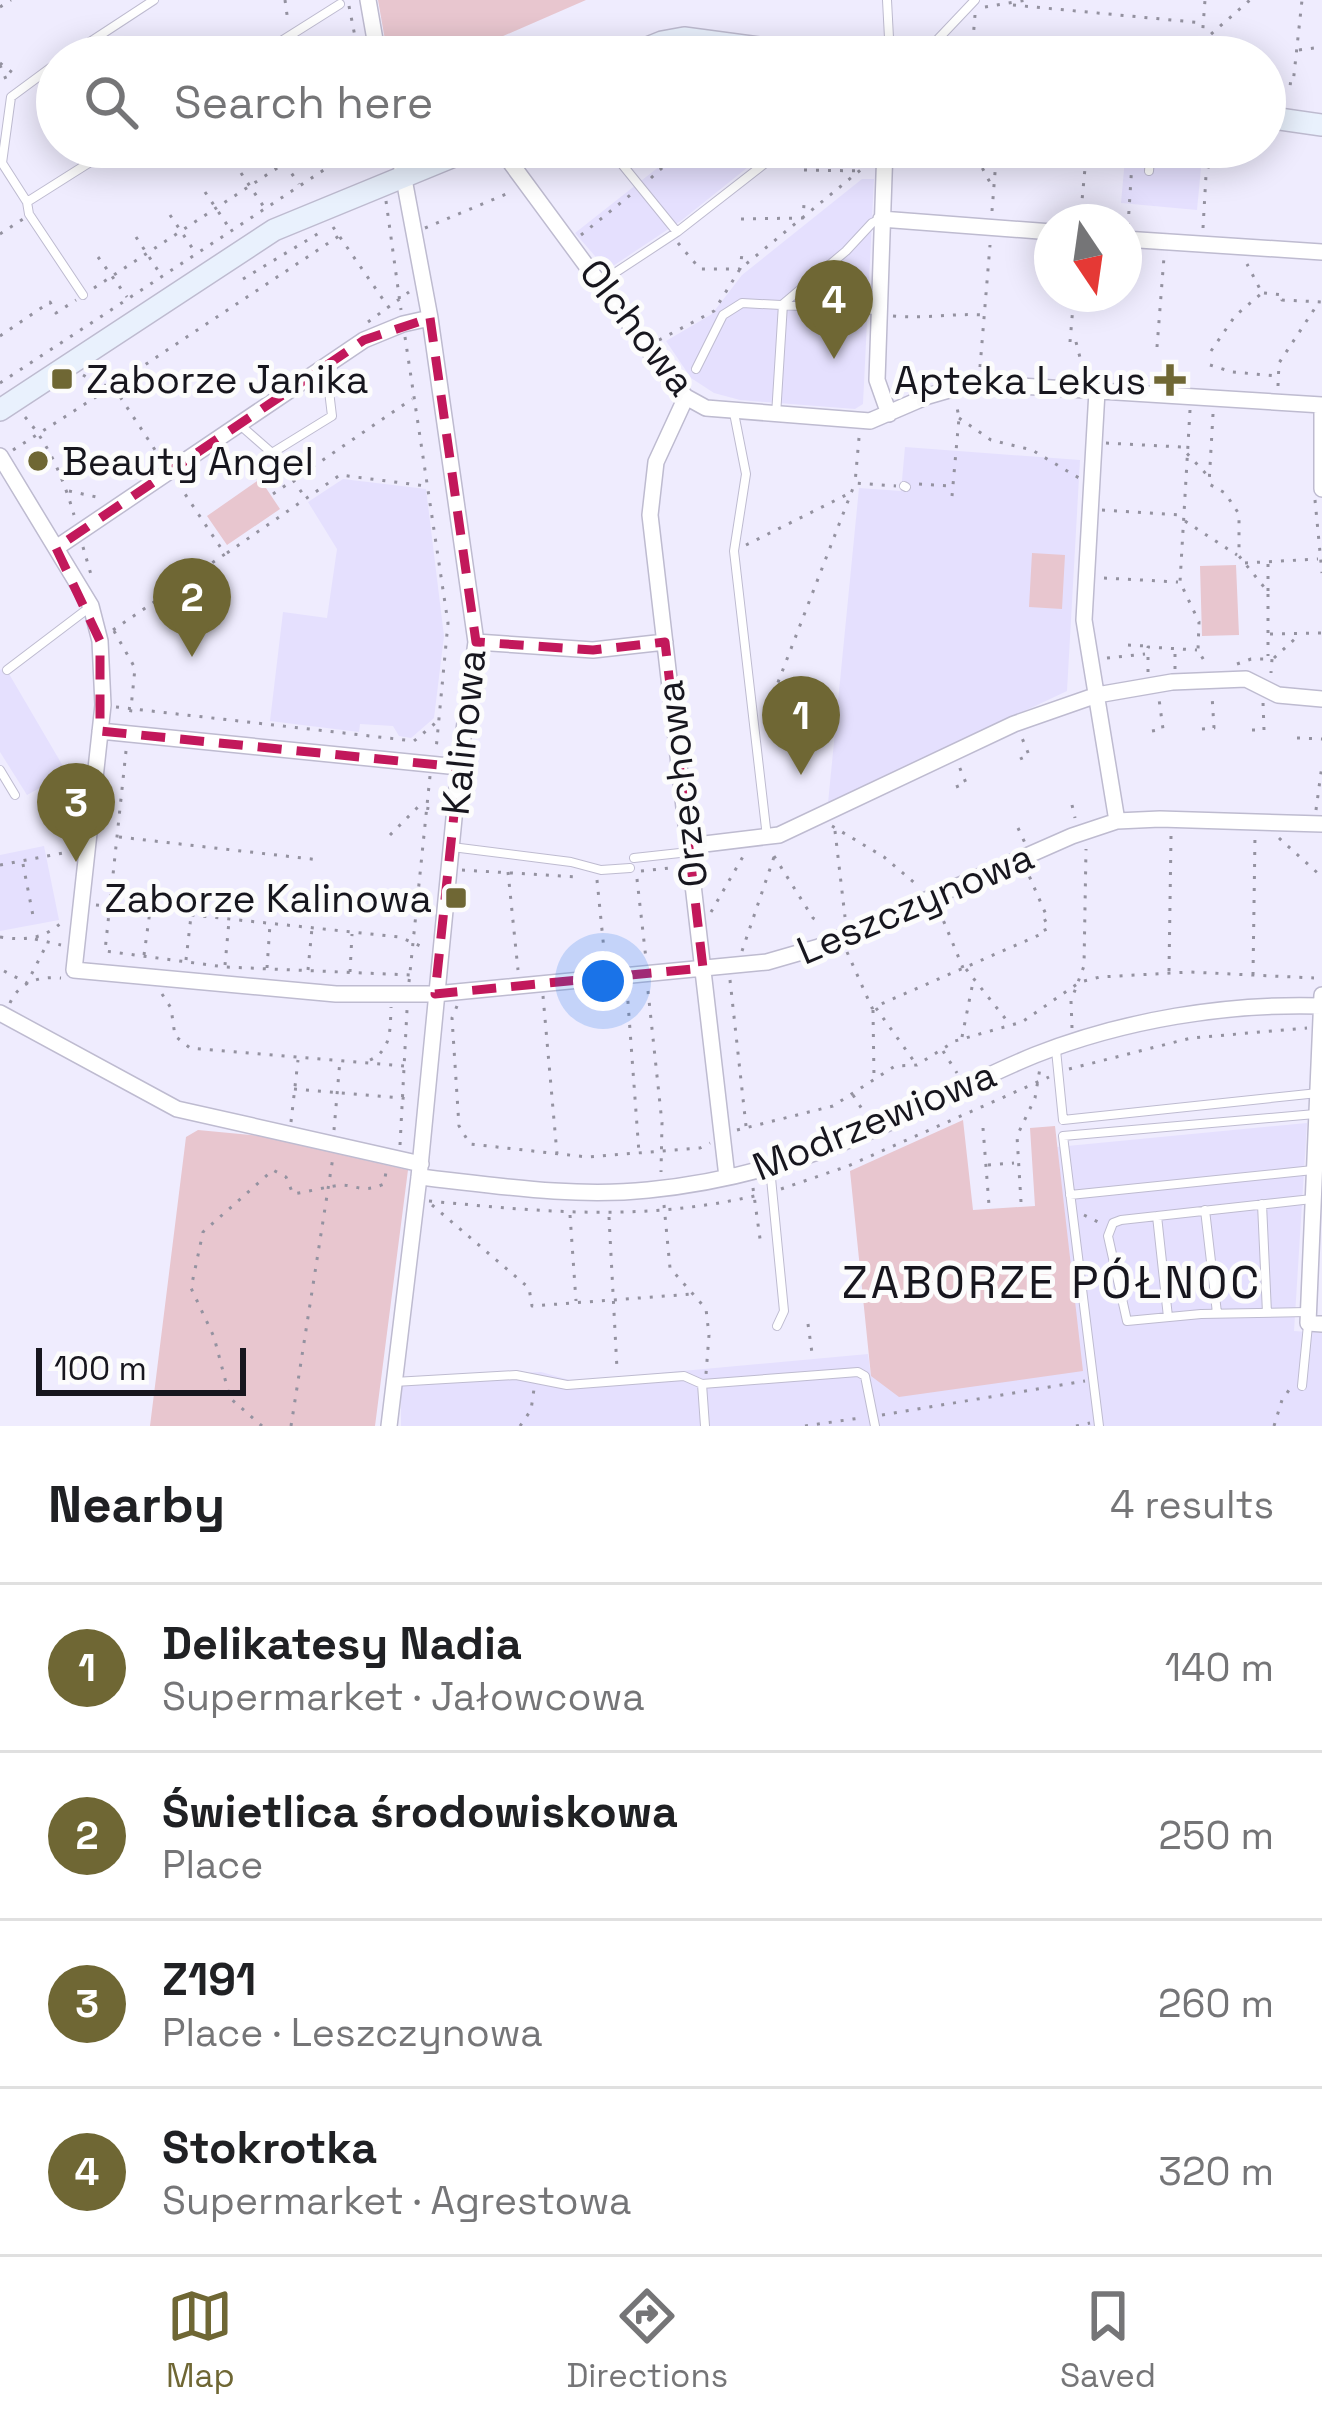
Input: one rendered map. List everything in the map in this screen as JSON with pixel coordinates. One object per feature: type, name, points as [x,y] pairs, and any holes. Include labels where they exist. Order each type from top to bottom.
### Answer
[{"type":"street","points":[[368,0],[374,36]]},
{"type":"street","points":[[1286,120],[1322,125]]},
{"type":"street","name":"Kalinowa","points":[[389,1426],[476,642],[404,168]]},
{"type":"street","points":[[9,410],[255,241],[320,208],[425,168]]},
{"type":"street","name":"Olchowa","points":[[515,168],[655,360],[686,397],[706,408],[855,423],[974,383],[1092,386],[1322,408]]},
{"type":"street","points":[[882,168],[877,380],[890,414]]},
{"type":"street","points":[[881,219],[1034,232]]},
{"type":"street","points":[[1142,241],[1322,251]]},
{"type":"street","points":[[56,548],[364,340],[430,318]]},
{"type":"street","points":[[1092,386],[1084,620],[1117,821]]},
{"type":"street","name":"Orzechowa","points":[[686,397],[668,430],[649,496],[727,1177]]},
{"type":"street","points":[[1318,492],[1322,408]]},
{"type":"street","points":[[0,456],[91,606],[100,641],[103,705],[76,947],[68,974]]},
{"type":"street","points":[[476,642],[593,650],[664,642]]},
{"type":"street","points":[[689,849],[767,838],[1014,724],[1096,695],[1172,682],[1246,680],[1278,695],[1322,699]]},
{"type":"street","points":[[100,731],[459,767]]},
{"type":"street","name":"Leszczynowa","points":[[68,974],[336,994],[435,994],[703,968],[800,955],[928,894],[1117,821],[1316,819]]},
{"type":"street","points":[[1313,1320],[1322,995]]},
{"type":"street","name":"Modrzewiowa","points":[[2,1014],[178,1109],[394,1160],[419,1178],[646,1191],[769,1167],[862,1134],[1056,1048],[1175,1016],[1322,1006]]},
{"type":"lane","points":[[99,36],[154,0]]},
{"type":"lane","points":[[887,0],[889,36]]},
{"type":"lane","points":[[940,36],[975,0]]},
{"type":"lane","points":[[290,35],[345,1]]},
{"type":"lane","points":[[36,79],[11,97],[2,163],[27,202],[29,214],[83,295]]},
{"type":"lane","points":[[27,202],[81,168]]},
{"type":"lane","points":[[624,168],[677,237]]},
{"type":"lane","points":[[601,282],[677,237],[761,168]]},
{"type":"lane","points":[[776,416],[783,304],[881,219]]},
{"type":"lane","points":[[696,369],[716,325],[732,308],[751,302],[882,313]]},
{"type":"lane","points":[[239,424],[272,453],[332,416],[326,366]]},
{"type":"lane","points":[[734,413],[746,474],[734,551],[767,838]]},
{"type":"lane","points":[[7,670],[91,606]]},
{"type":"lane","points":[[0,770],[15,795]]},
{"type":"lane","points":[[451,847],[572,862],[601,871],[689,849]]},
{"type":"lane","points":[[1056,1048],[1063,1120],[1318,1093]]},
{"type":"lane","points":[[1099,1426],[1063,1136],[1317,1114]]},
{"type":"lane","points":[[769,1167],[784,1311],[777,1325]]},
{"type":"lane","points":[[1070,1195],[1315,1170]]},
{"type":"lane","points":[[1302,1386],[1313,1320],[1267,1313],[1217,1313],[1127,1321],[1112,1265],[1109,1228],[1121,1220],[1313,1198]]},
{"type":"lane","points":[[1262,1204],[1267,1313]]},
{"type":"lane","points":[[1204,1210],[1217,1313]]},
{"type":"lane","points":[[1157,1216],[1168,1317]]},
{"type":"lane","points":[[394,1382],[516,1376],[567,1385],[684,1376],[702,1384],[858,1372],[865,1376],[874,1421]]},
{"type":"lane","points":[[702,1384],[705,1426]]},
{"type":"path","points":[[0,7],[10,0]]},
{"type":"path","points":[[284,0],[290,35]]},
{"type":"path","points":[[1013,5],[1027,0]]},
{"type":"path","points":[[1203,36],[1205,0]]},
{"type":"path","points":[[1209,36],[1250,0]]},
{"type":"path","points":[[1286,83],[1292,84],[1302,0]]},
{"type":"path","points":[[345,1],[354,36]]},
{"type":"path","points":[[961,28],[980,8],[1013,5],[1204,23]]},
{"type":"path","points":[[973,36],[975,14]]},
{"type":"path","points":[[1300,20],[1311,21]]},
{"type":"path","points":[[1297,50],[1322,47]]},
{"type":"path","points":[[0,64],[20,78]]},
{"type":"path","points":[[0,64],[8,86]]},
{"type":"path","points":[[0,336],[50,302],[56,313],[277,168]]},
{"type":"path","points":[[288,168],[300,185]]},
{"type":"path","points":[[0,374],[1,382],[326,168]]},
{"type":"path","points":[[379,168],[380,176]]},
{"type":"path","points":[[653,344],[714,311],[740,269],[865,168]]},
{"type":"path","points":[[982,168],[994,190]]},
{"type":"path","points":[[980,374],[996,168]]},
{"type":"path","points":[[1082,204],[1085,168]]},
{"type":"path","points":[[1130,204],[1131,168]]},
{"type":"path","points":[[1202,246],[1209,168]]},
{"type":"path","points":[[804,170],[878,171]]},
{"type":"path","points":[[241,173],[265,209]]},
{"type":"path","points":[[424,228],[519,189]]},
{"type":"path","points":[[205,192],[231,231]]},
{"type":"path","points":[[385,193],[448,623],[409,986]]},
{"type":"path","points":[[802,218],[804,204]]},
{"type":"path","points":[[0,234],[29,214]]},
{"type":"path","points":[[170,215],[196,254]]},
{"type":"path","points":[[243,279],[343,218]]},
{"type":"path","points":[[741,219],[802,218]]},
{"type":"path","points":[[332,225],[403,324]]},
{"type":"path","points":[[75,373],[100,386],[113,386],[339,236]]},
{"type":"path","points":[[677,237],[700,269],[740,269]]},
{"type":"path","points":[[136,238],[162,276]]},
{"type":"path","points":[[1157,347],[1165,243]]},
{"type":"path","points":[[1238,247],[1262,293]]},
{"type":"path","points":[[740,269],[742,254]]},
{"type":"path","points":[[98,256],[128,299]]},
{"type":"path","points":[[1211,351],[1235,316],[1262,293],[1283,296],[1282,300],[1320,302]]},
{"type":"path","points":[[1278,394],[1279,363],[1320,302]]},
{"type":"path","points":[[1074,312],[1073,342],[1092,386]]},
{"type":"path","points":[[882,313],[930,319],[954,313],[984,315]]},
{"type":"path","points":[[1210,364],[1232,372],[1278,376]]},
{"type":"path","points":[[273,494],[414,398]]},
{"type":"path","points":[[952,496],[959,418],[955,400]]},
{"type":"path","points":[[1190,404],[1180,582],[1199,622],[1198,650],[1210,673]]},
{"type":"path","points":[[1213,406],[1209,484],[1225,493],[1239,514],[1238,556]]},
{"type":"path","points":[[9,410],[40,434],[68,491],[94,587]]},
{"type":"path","points":[[959,418],[991,440],[1032,450],[1091,486]]},
{"type":"path","points":[[756,740],[855,483],[859,438]]},
{"type":"path","points":[[1104,442],[1181,446],[1210,477]]},
{"type":"path","points":[[225,554],[340,475],[427,486]]},
{"type":"path","points":[[293,480],[306,498]]},
{"type":"path","points":[[855,483],[953,487]]},
{"type":"path","points":[[734,551],[851,492]]},
{"type":"path","points":[[1318,492],[1322,573]]},
{"type":"path","points":[[1100,510],[1183,518],[1238,556],[1268,592]]},
{"type":"path","points":[[1244,563],[1321,558]]},
{"type":"path","points":[[1268,563],[1270,659],[1301,633]]},
{"type":"path","points":[[1096,578],[1180,582]]},
{"type":"path","points":[[113,630],[135,668],[105,951],[225,967],[410,975]]},
{"type":"path","points":[[1268,634],[1322,633]]},
{"type":"path","points":[[1128,645],[1198,650]]},
{"type":"path","points":[[1147,680],[1148,646]]},
{"type":"path","points":[[1175,648],[1175,676]]},
{"type":"path","points":[[1099,659],[1148,654]]},
{"type":"path","points":[[1126,656],[1127,670]]},
{"type":"path","points":[[1202,729],[1214,728],[1211,687]]},
{"type":"path","points":[[1152,731],[1163,729],[1158,692]]},
{"type":"path","points":[[1252,730],[1264,730],[1263,693]]},
{"type":"path","points":[[103,705],[414,741],[439,720]]},
{"type":"path","points":[[1018,729],[1029,755],[1020,759]]},
{"type":"path","points":[[1297,738],[1322,739]]},
{"type":"path","points":[[956,758],[966,783],[956,787]]},
{"type":"path","points":[[1316,819],[1322,765]]},
{"type":"path","points":[[1072,805],[1077,825]]},
{"type":"path","points":[[390,835],[418,807],[439,810]]},
{"type":"path","points":[[824,815],[835,829],[906,873],[928,894]]},
{"type":"path","points":[[1168,972],[1172,827]]},
{"type":"path","points":[[1018,828],[1025,845]]},
{"type":"path","points":[[835,829],[844,926]]},
{"type":"path","points":[[1253,977],[1256,830]]},
{"type":"path","points":[[1269,830],[1322,877]]},
{"type":"path","points":[[117,837],[320,860]]},
{"type":"path","points":[[767,838],[826,935]]},
{"type":"path","points":[[1074,1016],[1071,1001],[1080,982],[1086,840]]},
{"type":"path","points":[[706,918],[751,848]]},
{"type":"path","points":[[0,865],[87,849]]},
{"type":"path","points":[[740,955],[774,856]]},
{"type":"path","points":[[22,861],[34,921]]},
{"type":"path","points":[[874,1007],[1046,932],[1042,922],[1048,919],[1024,864]]},
{"type":"path","points":[[633,866],[646,966]]},
{"type":"path","points":[[508,871],[518,971]]},
{"type":"path","points":[[918,874],[964,968],[1010,1025]]},
{"type":"path","points":[[597,878],[606,970]]},
{"type":"path","points":[[33,939],[55,930],[81,903],[400,937],[433,952]]},
{"type":"path","points":[[144,956],[150,910]]},
{"type":"path","points":[[186,962],[190,915]]},
{"type":"path","points":[[225,967],[230,919]]},
{"type":"path","points":[[266,970],[271,923]]},
{"type":"path","points":[[308,972],[312,928]]},
{"type":"path","points":[[350,974],[352,932]]},
{"type":"path","points":[[0,938],[76,947]]},
{"type":"path","points":[[27,983],[48,942]]},
{"type":"path","points":[[844,945],[874,1007],[917,1065]]},
{"type":"path","points":[[4,971],[27,983]]},
{"type":"path","points":[[730,1131],[833,1106],[895,1066],[917,1065],[962,1039],[1022,1022],[1080,982],[1117,974],[1168,972],[1315,978]]},
{"type":"path","points":[[2,1014],[16,988],[68,974]]},
{"type":"path","points":[[730,974],[747,1127]]},
{"type":"path","points":[[962,1039],[974,978]]},
{"type":"path","points":[[648,983],[662,1123],[662,1177]]},
{"type":"path","points":[[626,985],[640,1155]]},
{"type":"path","points":[[157,988],[171,1008],[175,1036],[190,1048],[404,1066]]},
{"type":"path","points":[[543,993],[557,1156]]},
{"type":"path","points":[[466,1001],[458,1004],[452,1018],[459,1126],[476,1147],[557,1156],[640,1155],[700,1148],[712,1142],[713,1134]]},
{"type":"path","points":[[362,1062],[384,1053],[391,1002]]},
{"type":"path","points":[[262,1426],[230,1398],[214,1337],[191,1288],[199,1241],[208,1225],[274,1170],[286,1177],[293,1194],[334,1185],[360,1192],[380,1187],[394,1160],[408,1003]]},
{"type":"path","points":[[874,1007],[874,1080]]},
{"type":"path","points":[[779,1190],[848,1166],[1040,1080],[1108,1057],[1191,1038],[1321,1027]]},
{"type":"path","points":[[942,1049],[953,1066]]},
{"type":"path","points":[[721,1053],[738,1052]]},
{"type":"path","points":[[1021,1202],[1017,1136],[1040,1080],[1037,1054]]},
{"type":"path","points":[[290,1134],[298,1058]]},
{"type":"path","points":[[333,1139],[340,1060]]},
{"type":"path","points":[[294,1089],[426,1100]]},
{"type":"path","points":[[853,1094],[861,1108]]},
{"type":"path","points":[[726,1099],[743,1097]]},
{"type":"path","points":[[983,1128],[989,1205]]},
{"type":"path","points":[[291,1426],[334,1151]]},
{"type":"path","points":[[986,1165],[1017,1163]]},
{"type":"path","points":[[419,1178],[529,1288],[532,1306],[693,1294]]},
{"type":"path","points":[[752,1182],[761,1246]]},
{"type":"path","points":[[570,1190],[576,1303]]},
{"type":"path","points":[[664,1197],[670,1268],[706,1309],[709,1335],[702,1384]]},
{"type":"path","points":[[608,1215],[618,1381]]},
{"type":"path","points":[[1073,1216],[1091,1217],[1109,1228]]},
{"type":"path","points":[[808,1324],[812,1353]]},
{"type":"path","points":[[520,1426],[531,1410],[535,1378]]},
{"type":"path","points":[[805,1426],[874,1421],[1093,1380]]},
{"type":"path","points":[[1274,1426],[1286,1392],[1302,1386]]},
{"type":"highlighted area","points":[[430,318],[476,642],[593,650],[665,642],[703,968],[435,994],[459,767],[100,731],[100,641],[56,548],[364,340]]},
{"type":"shaded area","points":[[378,0],[586,0],[503,36],[384,36]]},
{"type":"shaded area","points":[[657,168],[747,168],[682,220],[607,270],[575,233]]},
{"type":"shaded area","points":[[1124,168],[1201,168],[1197,210],[1121,203]]},
{"type":"shaded area","points":[[862,179],[874,179],[863,404],[855,409],[740,400],[714,393],[691,378],[666,341],[712,314],[742,275]]},
{"type":"shaded area","points":[[905,447],[1080,460],[1067,691],[828,803],[859,488],[901,491]]},
{"type":"shaded area","points":[[260,479],[280,509],[227,545],[207,516]]},
{"type":"shaded area","points":[[343,479],[426,489],[444,636],[434,718],[411,738],[399,736],[393,726],[360,724],[359,732],[270,721],[283,612],[327,618],[337,549],[308,502]]},
{"type":"shaded area","points":[[1032,553],[1065,555],[1062,609],[1029,607]]},
{"type":"shaded area","points":[[1236,565],[1239,635],[1202,636],[1200,566]]},
{"type":"shaded area","points":[[5,667],[67,773],[27,795],[0,752],[0,670]]},
{"type":"shaded area","points":[[44,846],[59,920],[0,931],[0,855]]},
{"type":"shaded area","points":[[963,1120],[973,1210],[1035,1206],[1030,1128],[1055,1126],[1083,1371],[899,1397],[871,1376],[850,1171]]},
{"type":"shaded area","points":[[1307,1123],[1294,1331],[1322,1333],[1322,1426],[401,1426],[401,1378],[541,1372],[573,1381],[868,1354],[871,1376],[1082,1371],[1057,1147]]},
{"type":"shaded area","points":[[198,1130],[260,1136],[408,1170],[375,1426],[150,1426],[186,1137]]},
{"type":"place","name":"Stokrotka","points":[[834,359]]},
{"type":"place","name":"Zaborze Janika","points":[[62,379]]},
{"type":"place","name":"Apteka Lekus","points":[[1170,380]]},
{"type":"place","name":"Beauty Angel","points":[[38,461]]},
{"type":"place","name":"Świetlica środowiskowa","points":[[192,657]]},
{"type":"place","name":"Delikatesy Nadia","points":[[801,775]]},
{"type":"place","name":"Z191","points":[[76,862]]},
{"type":"place","name":"Zaborze Kalinowa","points":[[456,898]]},
{"type":"district","name":"ZABORZE PÓŁNOC","points":[[1052,1282]]}]
